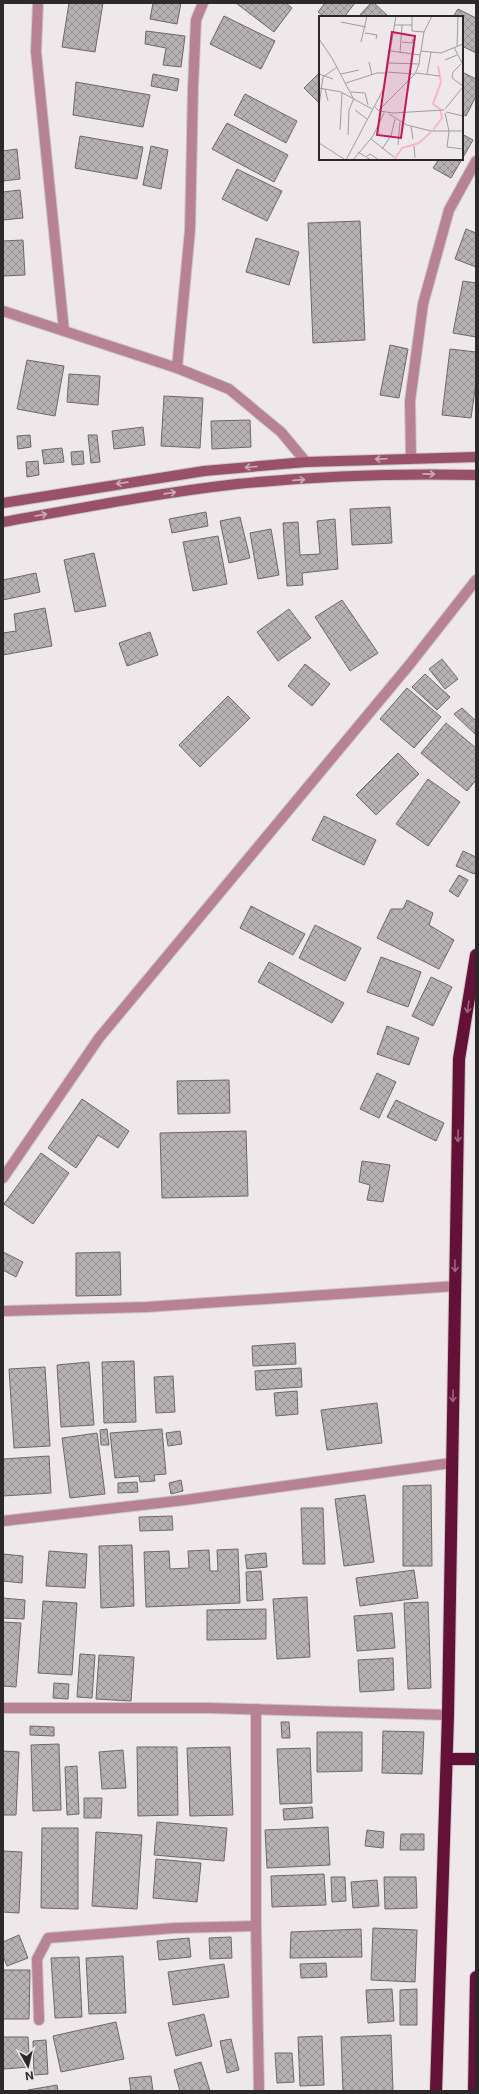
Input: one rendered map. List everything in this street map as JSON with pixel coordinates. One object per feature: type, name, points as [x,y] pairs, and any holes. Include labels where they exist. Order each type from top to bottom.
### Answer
[{"type":"highway","points":[[436,2091],[447,1758],[451,1463],[460,1059],[476,955]]},
{"type":"highway","points":[[447,1758],[476,1759]]},
{"type":"highway","points":[[474,2091],[476,1977]]},
{"type":"street","points":[[38,3],[36,52],[64,330]]},
{"type":"street","points":[[177,368],[190,230],[196,20],[203,3]]},
{"type":"street","points":[[411,458],[410,401],[423,304],[449,210],[476,161]]},
{"type":"street","points":[[3,311],[177,368],[229,390],[281,432],[306,462]]},
{"type":"street","points":[[3,503],[89,488],[204,471],[306,462],[411,458],[476,458]]},
{"type":"street","points":[[3,522],[149,496],[237,484],[407,473],[476,475]]},
{"type":"street","points":[[3,1178],[99,1038],[410,664],[476,580]]},
{"type":"street","points":[[3,1311],[147,1307],[456,1286]]},
{"type":"street","points":[[3,1521],[185,1500],[451,1463]]},
{"type":"street","points":[[3,1708],[256,1709],[448,1714]]},
{"type":"street","points":[[256,1709],[256,1926],[260,2091]]},
{"type":"street","points":[[39,2020],[37,1959],[48,1938],[175,1928],[256,1926]]},
{"type":"building","points":[[69,3],[103,3],[95,52],[62,47]]},
{"type":"building","points":[[153,3],[181,3],[177,24],[150,19]]},
{"type":"building","points":[[236,3],[286,3],[292,8],[274,32]]},
{"type":"building","points":[[325,3],[355,3],[345,16],[324,16],[318,12]]},
{"type":"building","points":[[371,3],[374,3],[388,16],[359,16]]},
{"type":"building","points":[[458,9],[476,18],[476,53],[463,46],[463,16],[454,16]]},
{"type":"building","points":[[224,16],[275,41],[261,69],[210,44]]},
{"type":"building","points":[[146,31],[185,36],[181,67],[163,65],[166,48],[145,44]]},
{"type":"building","points":[[463,72],[476,79],[476,96],[466,116],[463,114]]},
{"type":"building","points":[[319,73],[319,103],[304,88]]},
{"type":"building","points":[[153,74],[179,79],[177,91],[151,86]]},
{"type":"building","points":[[76,82],[150,95],[143,127],[73,115]]},
{"type":"building","points":[[245,94],[297,121],[286,143],[234,115]]},
{"type":"building","points":[[227,123],[288,155],[274,182],[212,149]]},
{"type":"building","points":[[463,135],[473,140],[463,157]]},
{"type":"building","points":[[80,136],[143,147],[137,179],[75,168]]},
{"type":"building","points":[[151,146],[168,150],[161,189],[143,185]]},
{"type":"building","points":[[17,149],[20,179],[3,181],[3,151]]},
{"type":"building","points":[[438,160],[461,160],[451,178],[433,168]]},
{"type":"building","points":[[237,169],[282,191],[267,221],[222,199]]},
{"type":"building","points":[[20,190],[23,218],[3,220],[3,192]]},
{"type":"building","points":[[360,221],[365,340],[313,343],[308,223]]},
{"type":"building","points":[[466,229],[476,233],[476,267],[455,259]]},
{"type":"building","points":[[256,238],[299,252],[289,285],[246,272]]},
{"type":"building","points":[[23,240],[25,275],[3,276],[3,241]]},
{"type":"building","points":[[463,281],[476,283],[476,337],[453,333]]},
{"type":"building","points":[[390,345],[408,349],[399,398],[380,395]]},
{"type":"building","points":[[450,349],[476,352],[476,383],[471,418],[442,415]]},
{"type":"building","points":[[27,360],[64,366],[55,416],[17,409]]},
{"type":"building","points":[[69,374],[100,376],[98,405],[67,402]]},
{"type":"building","points":[[164,396],[203,398],[200,448],[161,446]]},
{"type":"building","points":[[250,420],[251,447],[212,449],[211,421]]},
{"type":"building","points":[[143,427],[145,445],[114,449],[112,431]]},
{"type":"building","points":[[30,435],[31,447],[18,449],[17,436]]},
{"type":"building","points":[[88,435],[97,435],[100,462],[91,463]]},
{"type":"building","points":[[62,448],[64,462],[44,464],[42,450]]},
{"type":"building","points":[[83,451],[84,464],[72,465],[71,452]]},
{"type":"building","points":[[38,461],[39,475],[27,477],[26,462]]},
{"type":"building","points":[[390,507],[392,543],[352,545],[350,509]]},
{"type":"building","points":[[206,512],[208,526],[172,533],[169,519]]},
{"type":"building","points":[[240,517],[250,558],[229,563],[220,521]]},
{"type":"building","points":[[335,519],[338,569],[302,573],[303,585],[287,586],[283,523],[298,522],[300,555],[320,554],[317,521]]},
{"type":"building","points":[[271,529],[279,575],[258,579],[250,533]]},
{"type":"building","points":[[218,536],[227,584],[193,591],[183,542]]},
{"type":"building","points":[[94,553],[106,606],[75,612],[64,560]]},
{"type":"building","points":[[36,573],[40,592],[3,600],[3,580]]},
{"type":"building","points":[[342,600],[378,653],[350,671],[315,617]]},
{"type":"building","points":[[45,608],[52,646],[3,655],[3,633],[16,631],[14,614]]},
{"type":"building","points":[[289,609],[311,638],[278,661],[257,632]]},
{"type":"building","points":[[150,632],[158,655],[127,666],[119,643]]},
{"type":"building","points":[[442,659],[458,679],[445,689],[429,669]]},
{"type":"building","points":[[305,664],[330,684],[312,706],[288,686]]},
{"type":"building","points":[[425,674],[450,697],[437,710],[412,687]]},
{"type":"building","points":[[407,688],[441,717],[414,748],[380,719]]},
{"type":"building","points":[[228,696],[250,718],[200,767],[179,745]]},
{"type":"building","points":[[462,708],[476,721],[475,734],[454,714]]},
{"type":"building","points":[[446,723],[476,748],[476,780],[467,791],[421,753]]},
{"type":"building","points":[[398,753],[419,774],[376,815],[356,795]]},
{"type":"building","points":[[428,779],[460,802],[428,846],[396,824]]},
{"type":"building","points":[[324,816],[376,840],[364,865],[312,840]]},
{"type":"building","points":[[463,851],[476,857],[476,870],[474,874],[456,866]]},
{"type":"building","points":[[459,875],[468,880],[458,897],[449,891]]},
{"type":"building","points":[[407,900],[433,913],[429,925],[454,940],[439,969],[377,938],[391,909],[403,909]]},
{"type":"building","points":[[251,906],[305,934],[293,955],[240,928]]},
{"type":"building","points":[[315,925],[361,948],[345,981],[299,958]]},
{"type":"building","points":[[381,957],[421,972],[408,1007],[367,992]]},
{"type":"building","points":[[269,962],[344,1003],[332,1023],[258,982]]},
{"type":"building","points":[[431,977],[452,987],[433,1026],[412,1016]]},
{"type":"building","points":[[387,1026],[419,1038],[409,1065],[377,1054]]},
{"type":"building","points":[[377,1073],[396,1082],[379,1118],[360,1109]]},
{"type":"building","points":[[229,1080],[230,1113],[178,1114],[177,1081]]},
{"type":"building","points":[[82,1099],[129,1131],[118,1148],[98,1135],[76,1168],[48,1148]]},
{"type":"building","points":[[396,1100],[444,1123],[436,1141],[387,1117]]},
{"type":"building","points":[[246,1131],[248,1196],[162,1198],[160,1133]]},
{"type":"building","points":[[41,1153],[69,1173],[33,1224],[4,1204]]},
{"type":"building","points":[[362,1161],[390,1165],[383,1202],[367,1200],[370,1185],[359,1182]]},
{"type":"building","points":[[3,1252],[23,1262],[16,1277],[3,1270]]},
{"type":"building","points":[[120,1252],[121,1295],[76,1296],[76,1253]]},
{"type":"building","points":[[295,1343],[296,1364],[253,1366],[252,1346]]},
{"type":"building","points":[[134,1361],[136,1422],[104,1423],[102,1362]]},
{"type":"building","points":[[89,1362],[94,1425],[61,1427],[57,1365]]},
{"type":"building","points":[[45,1367],[50,1446],[14,1448],[9,1369]]},
{"type":"building","points":[[301,1368],[302,1387],[256,1390],[255,1371]]},
{"type":"building","points":[[173,1376],[175,1412],[156,1413],[154,1377]]},
{"type":"building","points":[[297,1391],[298,1414],[276,1416],[274,1393]]},
{"type":"building","points":[[377,1403],[382,1443],[327,1450],[321,1410]]},
{"type":"building","points":[[107,1429],[109,1445],[101,1445],[100,1430]]},
{"type":"building","points":[[162,1429],[166,1474],[154,1475],[155,1481],[140,1482],[139,1476],[115,1478],[110,1433]]},
{"type":"building","points":[[180,1431],[182,1444],[168,1446],[166,1433]]},
{"type":"building","points":[[97,1433],[105,1494],[70,1498],[62,1438]]},
{"type":"building","points":[[49,1456],[51,1493],[3,1496],[3,1459]]},
{"type":"building","points":[[181,1480],[183,1491],[171,1494],[169,1483]]},
{"type":"building","points":[[137,1482],[138,1492],[118,1493],[118,1483]]},
{"type":"building","points":[[431,1485],[432,1566],[403,1566],[403,1486]]},
{"type":"building","points":[[365,1495],[374,1562],[344,1566],[335,1499]]},
{"type":"building","points":[[301,1508],[323,1508],[325,1564],[303,1564]]},
{"type":"building","points":[[172,1516],[173,1530],[140,1531],[139,1517]]},
{"type":"building","points":[[132,1545],[134,1606],[101,1608],[99,1546]]},
{"type":"building","points":[[238,1549],[240,1603],[146,1607],[144,1552],[169,1551],[170,1569],[189,1568],[188,1551],[209,1550],[210,1571],[218,1571],[217,1550]]},
{"type":"building","points":[[49,1551],[87,1554],[85,1588],[46,1586]]},
{"type":"building","points":[[266,1553],[267,1567],[247,1569],[245,1555]]},
{"type":"building","points":[[3,1554],[23,1556],[22,1583],[3,1581]]},
{"type":"building","points":[[414,1570],[418,1598],[360,1606],[356,1578]]},
{"type":"building","points":[[261,1571],[263,1600],[247,1601],[246,1572]]},
{"type":"building","points":[[307,1597],[310,1657],[277,1659],[273,1599]]},
{"type":"building","points":[[3,1598],[25,1600],[24,1619],[3,1618]]},
{"type":"building","points":[[43,1601],[77,1603],[72,1675],[38,1673]]},
{"type":"building","points":[[428,1602],[431,1688],[408,1689],[404,1603]]},
{"type":"building","points":[[266,1609],[266,1639],[207,1640],[207,1610]]},
{"type":"building","points":[[392,1613],[395,1648],[357,1651],[354,1616]]},
{"type":"building","points":[[3,1622],[21,1623],[16,1687],[3,1686]]},
{"type":"building","points":[[80,1654],[95,1655],[92,1698],[77,1697]]},
{"type":"building","points":[[99,1655],[134,1657],[131,1701],[96,1699]]},
{"type":"building","points":[[393,1658],[394,1690],[360,1692],[358,1660]]},
{"type":"building","points":[[54,1683],[69,1684],[68,1699],[53,1698]]},
{"type":"building","points":[[281,1722],[289,1722],[290,1738],[282,1738]]},
{"type":"building","points":[[30,1726],[54,1727],[54,1736],[30,1735]]},
{"type":"building","points":[[383,1731],[424,1732],[422,1774],[382,1773]]},
{"type":"building","points":[[317,1732],[362,1732],[362,1771],[317,1772]]},
{"type":"building","points":[[59,1744],[61,1810],[33,1811],[31,1745]]},
{"type":"building","points":[[137,1747],[177,1747],[178,1815],[138,1816]]},
{"type":"building","points":[[230,1747],[233,1815],[190,1816],[187,1748]]},
{"type":"building","points":[[310,1748],[312,1803],[280,1804],[277,1749]]},
{"type":"building","points":[[123,1750],[126,1788],[102,1789],[99,1752]]},
{"type":"building","points":[[3,1751],[19,1752],[16,1815],[3,1815]]},
{"type":"building","points":[[77,1766],[79,1814],[67,1815],[65,1767]]},
{"type":"building","points":[[84,1798],[102,1798],[101,1818],[84,1818]]},
{"type":"building","points":[[312,1807],[313,1818],[284,1820],[283,1809]]},
{"type":"building","points":[[157,1822],[227,1828],[224,1861],[154,1855]]},
{"type":"building","points":[[328,1827],[330,1865],[267,1868],[265,1830]]},
{"type":"building","points":[[42,1828],[78,1828],[78,1909],[41,1908]]},
{"type":"building","points":[[367,1830],[384,1832],[383,1848],[365,1846]]},
{"type":"building","points":[[96,1832],[142,1835],[137,1909],[92,1906]]},
{"type":"building","points":[[401,1834],[424,1834],[424,1850],[400,1850]]},
{"type":"building","points":[[3,1851],[22,1852],[19,1913],[3,1912]]},
{"type":"building","points":[[156,1859],[201,1863],[197,1902],[153,1898]]},
{"type":"building","points":[[324,1874],[326,1905],[272,1907],[271,1876]]},
{"type":"building","points":[[331,1877],[345,1877],[346,1901],[332,1902]]},
{"type":"building","points":[[384,1877],[416,1877],[417,1908],[385,1909]]},
{"type":"building","points":[[377,1880],[379,1906],[353,1908],[351,1882]]},
{"type":"building","points":[[373,1928],[417,1930],[415,1982],[371,1980]]},
{"type":"building","points":[[361,1929],[362,1957],[290,1958],[291,1932]]},
{"type":"building","points":[[19,1935],[28,1958],[7,1966],[3,1956],[3,1942]]},
{"type":"building","points":[[231,1937],[232,1958],[210,1959],[209,1938]]},
{"type":"building","points":[[189,1938],[191,1957],[159,1960],[157,1941]]},
{"type":"building","points":[[123,1956],[126,2013],[89,2014],[86,1958]]},
{"type":"building","points":[[79,1957],[82,2017],[55,2018],[51,1958]]},
{"type":"building","points":[[326,1963],[327,1977],[301,1978],[300,1964]]},
{"type":"building","points":[[224,1964],[229,1997],[173,2005],[168,1972]]},
{"type":"building","points":[[3,1970],[30,1970],[29,2019],[3,2019]]},
{"type":"building","points":[[392,1989],[394,2021],[368,2023],[366,1990]]},
{"type":"building","points":[[417,1989],[417,2025],[400,2025],[400,1990]]},
{"type":"building","points":[[204,2014],[212,2046],[176,2056],[168,2023]]},
{"type":"building","points":[[116,2022],[124,2059],[61,2072],[53,2036]]},
{"type":"building","points":[[391,2035],[393,2091],[343,2091],[341,2037]]},
{"type":"building","points":[[322,2036],[324,2085],[300,2086],[298,2037]]},
{"type":"building","points":[[3,2037],[28,2037],[30,2067],[3,2069]]},
{"type":"building","points":[[231,2039],[239,2070],[227,2073],[220,2041]]},
{"type":"building","points":[[46,2040],[48,2074],[34,2075],[33,2041]]},
{"type":"building","points":[[275,2053],[292,2053],[294,2082],[277,2083]]},
{"type":"building","points":[[201,2062],[210,2091],[180,2091],[174,2070]]},
{"type":"building","points":[[151,2076],[153,2091],[131,2091],[129,2078]]},
{"type":"building","points":[[57,2085],[58,2091],[28,2091],[28,2090]]}]
